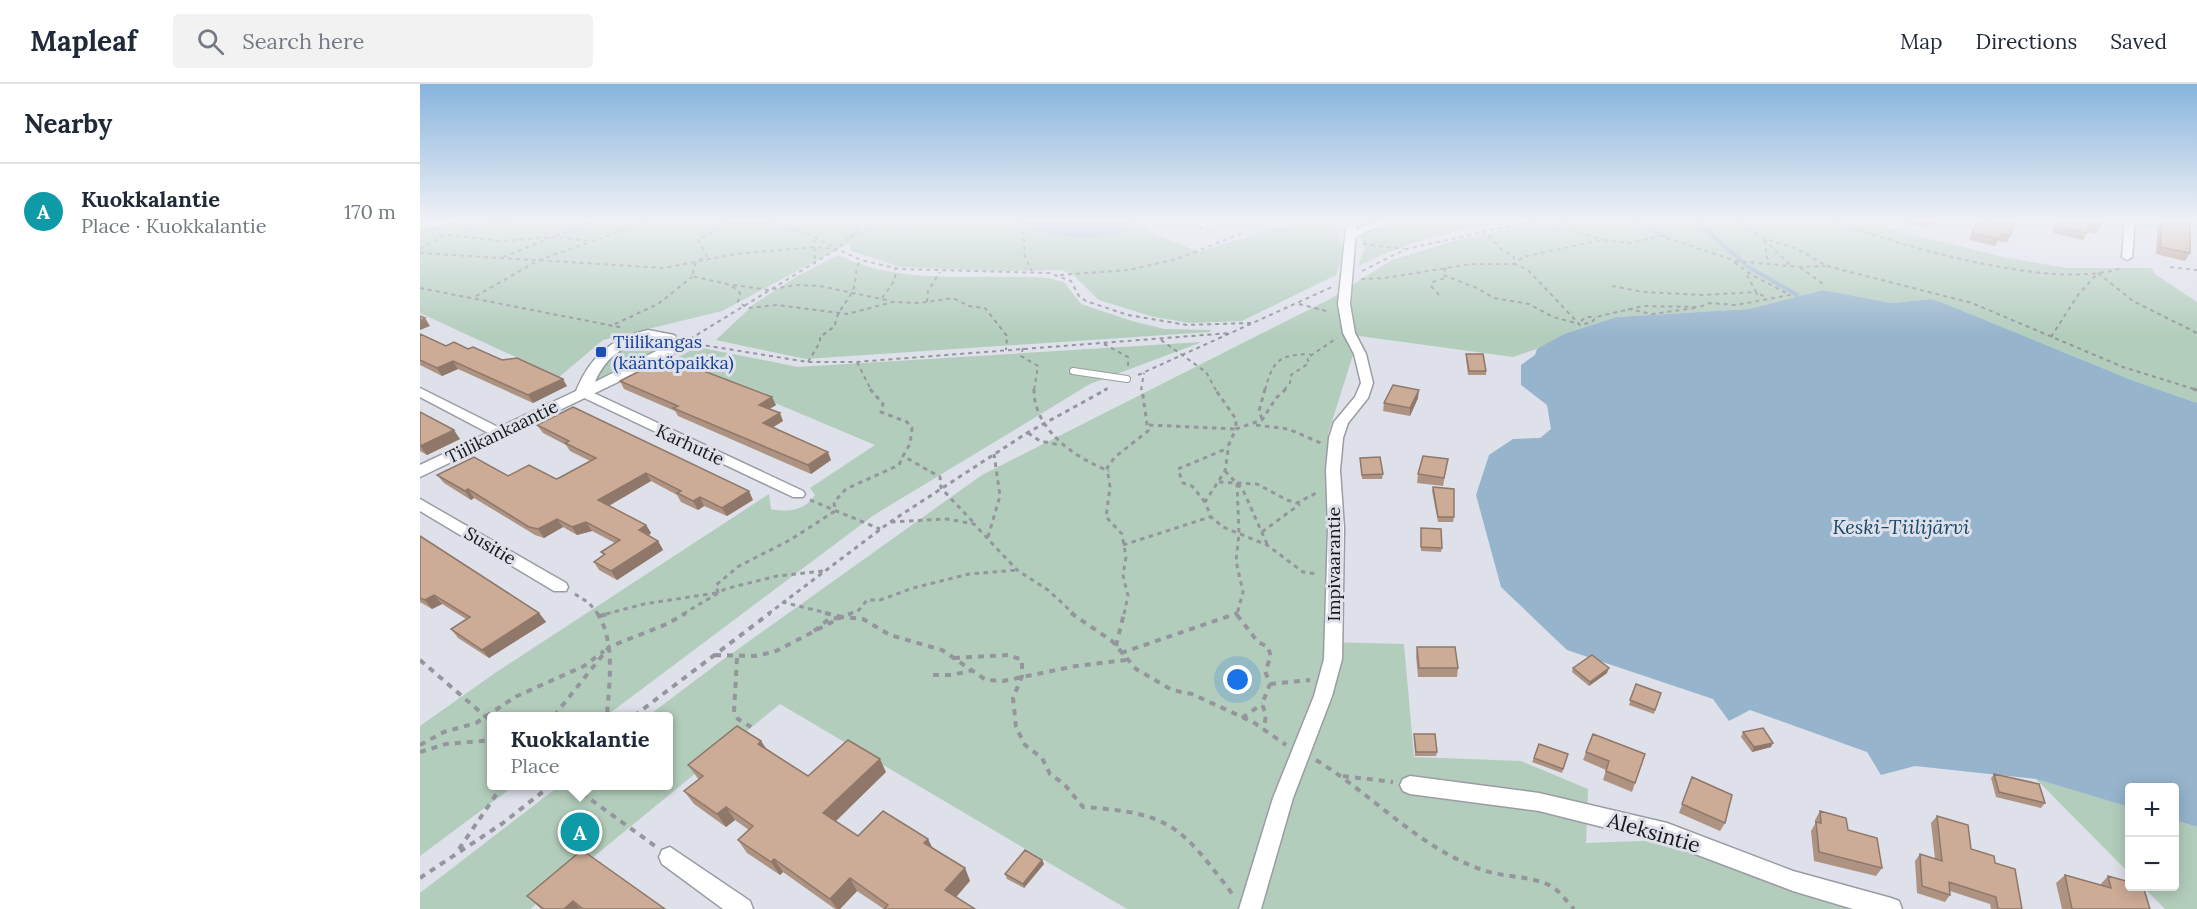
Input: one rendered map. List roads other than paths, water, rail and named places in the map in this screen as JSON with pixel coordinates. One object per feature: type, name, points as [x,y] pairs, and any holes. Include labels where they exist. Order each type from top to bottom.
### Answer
[{"type":"street","name":"Impivaarantie","points":[[1244,905],[1328,679],[1333,659],[1335,452],[1341,422],[1361,398],[1367,383],[1360,354],[1348,326],[1344,304],[1349,258]]},
{"type":"street","points":[[2125,262],[2126,258]]},
{"type":"street","name":"Tiilikankaantie","points":[[420,472],[677,346],[670,338],[659,334],[630,339],[614,348],[596,364],[583,392]]},
{"type":"street","points":[[420,392],[499,433]]},
{"type":"street","name":"Karhutie","points":[[583,392],[798,494]]},
{"type":"street","name":"Susitie","points":[[420,504],[560,587]]},
{"type":"street","name":"Aleksintie","points":[[1410,785],[1539,802],[1667,833],[1793,881],[1891,909]]},
{"type":"street","points":[[670,857],[742,909]]},
{"type":"lane","points":[[1073,371],[1127,379]]},
{"type":"water","name":"Keski-Tiilijärvi","points":[[1823,290],[1892,303],[1931,299],[2134,381],[2197,403],[2197,827],[2179,821],[2179,783],[2125,783],[2125,806],[2036,779],[1915,766],[1881,775],[1867,752],[1750,710],[1729,721],[1713,699],[1567,650],[1501,587],[1476,495],[1489,455],[1513,439],[1540,438],[1551,429],[1547,405],[1521,385],[1521,365],[1535,355],[1537,349],[1564,334],[1616,317],[1749,309]]},
{"type":"waterway","points":[[1737,258],[1747,266],[1797,295]]},
{"type":"place","name":"Tiilikangas (kääntöpaikka)","points":[[601,352]]},
{"type":"place","name":"Kuokkalantie","points":[[580,832]]}]
